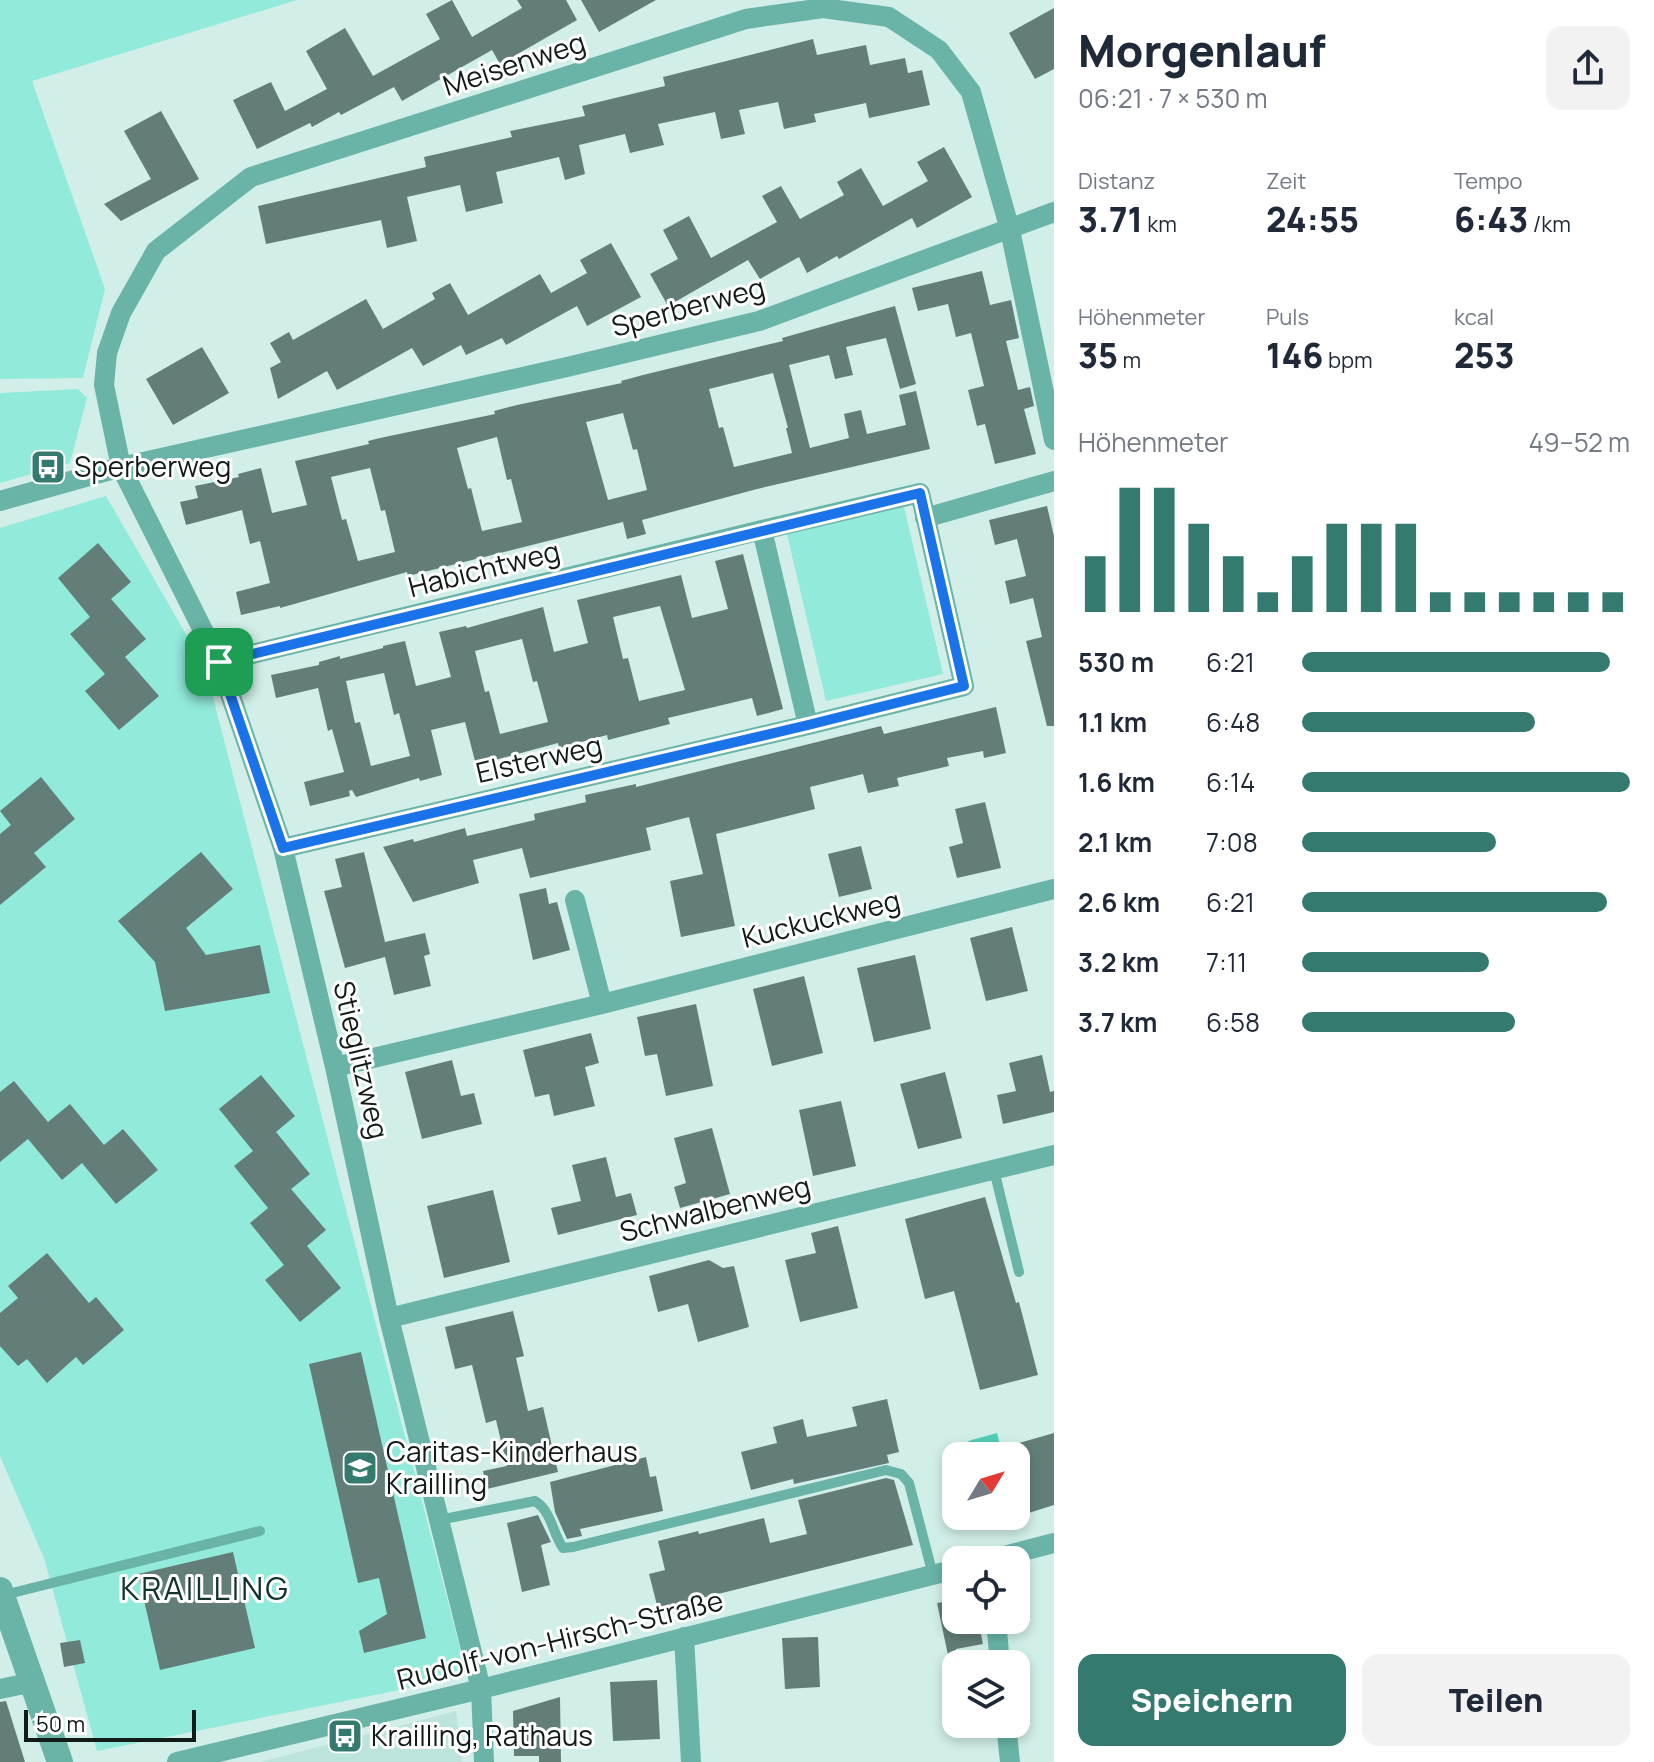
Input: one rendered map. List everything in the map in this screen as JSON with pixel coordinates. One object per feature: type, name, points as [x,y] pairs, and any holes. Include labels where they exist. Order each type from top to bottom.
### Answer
[{"type":"street","name":"Meisenweg","points":[[121,467],[104,385],[107,353],[121,313],[156,251],[251,177],[746,19],[823,8],[889,17],[939,50],[971,92],[1010,230],[1054,440]]},
{"type":"street","name":"Sperberweg","points":[[0,501],[121,467],[759,321],[1054,212]]},
{"type":"street","name":"Stieglitzweg","points":[[121,467],[219,662],[283,848],[335,1067],[389,1318],[481,1689],[484,1762]]},
{"type":"street","points":[[925,518],[1054,481]]},
{"type":"street","name":"Habichtweg","points":[[219,662],[920,493],[925,518]]},
{"type":"street","name":"Elsterweg","points":[[283,848],[964,686],[925,518]]},
{"type":"street","points":[[762,530],[808,725]]},
{"type":"street","name":"Kuckuckweg","points":[[335,1067],[602,1004],[1054,889]]},
{"type":"street","points":[[575,900],[602,1004]]},
{"type":"street","name":"Schwalbenweg","points":[[389,1318],[1054,1155]]},
{"type":"street","points":[[1030,1549],[1054,1543]]},
{"type":"street","name":"Rudolf-von-Hirsch-Straße","points":[[177,1762],[942,1573]]},
{"type":"street","points":[[1,1593],[60,1762]]},
{"type":"street","points":[[684,1637],[691,1762]]},
{"type":"street","points":[[0,1689],[34,1682]]},
{"type":"street","points":[[1007,1738],[1010,1762]]},
{"type":"lane","points":[[994,1170],[1019,1272]]},
{"type":"lane","points":[[439,1520],[535,1501],[545,1507],[556,1539],[563,1548],[573,1547],[886,1470],[901,1474],[909,1483],[933,1575]]},
{"type":"lane","points":[[1,1593],[260,1531]]},
{"type":"shaded area","points":[[0,0],[297,0],[32,81],[105,289],[83,378],[0,379]]},
{"type":"shaded area","points":[[78,389],[87,398],[70,463],[0,483],[0,393]]},
{"type":"shaded area","points":[[106,496],[205,667],[465,1667],[454,1679],[97,1751],[44,1558],[0,1456],[0,528]]},
{"type":"shaded area","points":[[904,507],[943,674],[826,701],[787,534]]},
{"type":"shaded area","points":[[997,1433],[999,1442],[968,1442]]},
{"type":"shaded area","points":[[456,1711],[462,1762],[260,1762]]},
{"type":"building","points":[[452,0],[472,37],[522,8],[517,0],[566,0],[577,20],[500,64],[492,50],[402,101],[394,87],[341,115],[339,112],[312,127],[310,123],[257,149],[233,100],[271,82],[285,111],[327,89],[306,51],[345,28],[373,76],[440,39],[426,14]]},
{"type":"building","points":[[581,0],[656,0],[599,32]]},
{"type":"building","points":[[1054,8],[1054,69],[1035,79],[1009,33]]},
{"type":"building","points":[[813,39],[817,55],[866,45],[870,65],[905,58],[908,73],[922,70],[930,105],[869,118],[866,103],[814,114],[816,122],[784,129],[778,102],[739,110],[745,134],[721,139],[715,112],[658,124],[664,145],[630,153],[625,134],[579,145],[585,174],[565,180],[559,157],[496,172],[503,203],[466,212],[460,185],[407,197],[417,241],[387,248],[381,220],[266,244],[258,206],[426,167],[424,157],[512,137],[510,131],[585,116],[582,106],[665,86],[663,77]]},
{"type":"building","points":[[161,111],[199,179],[121,221],[104,204],[151,179],[124,131]]},
{"type":"building","points":[[944,147],[972,197],[917,228],[912,218],[839,259],[837,256],[807,273],[799,257],[760,279],[748,260],[668,306],[650,274],[678,259],[663,230],[689,216],[711,258],[777,222],[762,196],[781,186],[800,219],[844,195],[837,182],[861,168],[883,206],[928,181],[917,162]]},
{"type":"building","points":[[611,243],[641,297],[587,326],[577,306],[506,345],[502,338],[466,355],[461,345],[423,366],[412,348],[337,390],[327,371],[278,399],[270,368],[281,362],[270,343],[289,332],[293,340],[366,299],[383,329],[435,299],[432,293],[450,283],[468,315],[540,274],[551,293],[587,273],[580,260]]},
{"type":"building","points":[[982,271],[990,305],[1011,300],[1019,338],[1006,341],[1018,390],[1030,387],[1034,406],[1024,409],[1036,454],[995,464],[985,424],[977,426],[968,390],[984,386],[971,333],[956,337],[948,304],[918,311],[912,288]]},
{"type":"building","points":[[895,306],[916,384],[900,389],[886,338],[846,347],[853,375],[835,379],[829,355],[789,365],[810,448],[849,438],[844,414],[861,410],[867,434],[906,425],[899,395],[916,391],[930,449],[757,489],[642,520],[646,534],[627,539],[623,522],[408,576],[407,572],[280,608],[241,615],[236,592],[270,583],[260,541],[250,544],[242,510],[186,525],[180,502],[198,498],[195,486],[239,477],[238,474],[261,468],[272,513],[307,505],[295,461],[369,444],[368,441],[380,438],[495,414],[494,411],[517,405],[622,383],[643,375],[783,341],[782,338]],"holes":[[[773,373],[792,453],[734,467],[709,389]],[[623,413],[633,450],[637,449],[647,490],[608,500],[586,422]],[[497,437],[507,480],[511,479],[522,522],[482,531],[457,448]],[[370,468],[395,552],[358,561],[346,519],[342,520],[331,477]]]},
{"type":"building","points":[[202,347],[229,393],[173,425],[146,379]]},
{"type":"building","points":[[1047,506],[1054,536],[1054,726],[1047,726],[1026,641],[1042,637],[1033,598],[1010,604],[1005,581],[1026,576],[1017,539],[995,545],[989,520]]},
{"type":"building","points":[[98,543],[131,582],[111,599],[146,639],[125,657],[159,696],[119,730],[85,691],[105,674],[70,634],[90,617],[58,578]]},
{"type":"building","points":[[743,554],[783,709],[757,716],[752,698],[668,718],[670,724],[608,740],[607,735],[559,748],[558,743],[476,765],[465,722],[431,730],[442,775],[420,781],[419,778],[356,797],[352,790],[349,791],[350,796],[310,806],[304,782],[344,772],[332,729],[328,731],[318,688],[276,698],[271,675],[405,641],[416,686],[451,677],[439,632],[467,628],[543,607],[554,652],[588,643],[577,600],[681,575],[692,618],[728,609],[715,561]],"holes":[[[660,606],[685,690],[639,701],[628,658],[623,659],[613,617]],[[522,639],[548,722],[500,734],[475,651]],[[384,673],[394,715],[399,713],[410,756],[371,766],[360,722],[355,723],[346,681]]]},
{"type":"building","points":[[996,707],[1006,753],[984,758],[983,751],[947,758],[949,766],[897,778],[899,786],[868,793],[863,774],[810,787],[815,809],[716,834],[735,926],[681,937],[670,881],[703,874],[689,817],[646,828],[651,850],[530,878],[522,848],[473,860],[479,883],[413,902],[383,847],[465,828],[467,836],[535,820],[534,814],[586,802],[585,795],[636,784],[636,787],[881,726],[884,734]]},
{"type":"building","points":[[41,777],[75,819],[34,853],[46,867],[0,905],[0,834],[11,825],[0,811]]},
{"type":"building","points":[[985,802],[1001,868],[957,878],[949,847],[963,843],[955,809]]},
{"type":"building","points":[[861,846],[872,889],[839,897],[828,854]]},
{"type":"building","points":[[201,852],[233,889],[186,928],[206,955],[260,945],[270,993],[165,1011],[155,962],[118,921]]},
{"type":"building","points":[[364,852],[385,942],[425,933],[430,954],[424,956],[431,986],[394,995],[385,957],[345,968],[324,891],[342,887],[335,859]]},
{"type":"building","points":[[546,888],[549,904],[557,902],[570,950],[533,960],[519,894]]},
{"type":"building","points":[[1012,927],[1028,991],[986,1001],[970,938]]},
{"type":"building","points":[[915,955],[931,1029],[874,1042],[857,968]]},
{"type":"building","points":[[804,976],[823,1053],[772,1066],[753,989]]},
{"type":"building","points":[[696,1004],[713,1086],[666,1096],[657,1054],[645,1056],[637,1017]]},
{"type":"building","points":[[591,1033],[599,1063],[585,1067],[595,1106],[554,1116],[549,1094],[535,1097],[523,1050]]},
{"type":"building","points":[[1042,1055],[1050,1092],[1054,1091],[1054,1112],[1003,1124],[997,1095],[1016,1091],[1009,1063]]},
{"type":"building","points":[[452,1060],[461,1096],[474,1093],[482,1124],[422,1139],[405,1072]]},
{"type":"building","points":[[945,1072],[962,1138],[918,1149],[900,1084]]},
{"type":"building","points":[[261,1075],[295,1116],[276,1132],[310,1174],[291,1189],[326,1230],[307,1246],[341,1288],[300,1322],[265,1280],[284,1265],[250,1223],[268,1208],[234,1166],[253,1151],[219,1109]]},
{"type":"building","points":[[14,1081],[48,1122],[70,1104],[104,1145],[123,1129],[158,1170],[116,1204],[82,1163],[62,1180],[28,1139],[0,1162],[0,1092]]},
{"type":"building","points":[[841,1101],[856,1166],[813,1176],[799,1110]]},
{"type":"building","points":[[712,1128],[730,1194],[680,1208],[674,1187],[686,1183],[674,1138]]},
{"type":"building","points":[[606,1157],[616,1197],[631,1193],[637,1215],[558,1235],[551,1208],[581,1201],[572,1165]]},
{"type":"building","points":[[493,1190],[510,1262],[444,1278],[427,1206]]},
{"type":"building","points":[[985,1197],[1016,1303],[1019,1302],[1038,1375],[980,1390],[954,1291],[925,1299],[905,1219]]},
{"type":"building","points":[[838,1226],[858,1308],[800,1322],[785,1260],[816,1253],[811,1233]]},
{"type":"building","points":[[47,1253],[89,1303],[96,1297],[124,1330],[83,1365],[76,1357],[47,1383],[27,1359],[18,1366],[0,1346],[0,1313],[18,1298],[8,1286]]},
{"type":"building","points":[[709,1260],[723,1268],[734,1266],[749,1327],[698,1342],[688,1304],[658,1312],[649,1276]]},
{"type":"building","points":[[513,1311],[524,1356],[516,1358],[528,1411],[543,1407],[558,1472],[487,1489],[483,1471],[507,1466],[496,1420],[486,1423],[472,1365],[455,1369],[445,1327]]},
{"type":"building","name":"Caritas-Kinderhaus Krailling","points":[[361,1352],[426,1638],[364,1653],[359,1631],[387,1614],[379,1578],[358,1583],[309,1364]]},
{"type":"building","points":[[887,1399],[899,1452],[887,1455],[889,1463],[794,1484],[793,1479],[751,1490],[741,1452],[777,1443],[773,1427],[803,1419],[807,1437],[857,1426],[852,1407]]},
{"type":"building","points":[[1054,1433],[1054,1505],[1030,1513],[1030,1442],[1022,1442]]},
{"type":"building","points":[[646,1457],[650,1477],[656,1476],[663,1511],[580,1529],[582,1536],[567,1539],[555,1512],[550,1482]]},
{"type":"building","points":[[886,1478],[894,1480],[913,1545],[658,1609],[649,1574],[665,1570],[658,1541],[764,1518],[770,1543],[807,1534],[798,1500]]},
{"type":"building","points":[[538,1515],[551,1542],[541,1545],[550,1585],[522,1592],[507,1523]]},
{"type":"building","points":[[233,1552],[255,1648],[160,1670],[138,1574]]},
{"type":"building","points":[[942,1602],[942,1627],[937,1603]]},
{"type":"building","points":[[944,1634],[981,1634],[983,1644],[947,1650]]},
{"type":"building","points":[[818,1637],[820,1687],[785,1689],[782,1638]]},
{"type":"building","points":[[80,1640],[85,1663],[64,1667],[60,1643]]},
{"type":"building","points":[[657,1680],[660,1739],[613,1741],[610,1682]]},
{"type":"building","points":[[560,1697],[561,1762],[539,1762],[539,1756],[514,1756],[513,1711]]},
{"type":"building","points":[[6,1701],[25,1762],[0,1762],[0,1702]]},
{"type":"place","name":"Sperberweg","points":[[48,467]]},
{"type":"place","name":"Caritas-Kinderhaus Krailling","points":[[360,1468]]},
{"type":"place","name":"Krailling, Rathaus","points":[[345,1736]]},
{"type":"district","name":"KRAILLING","points":[[205,1589]]},
{"type":"route","points":[[920,493],[964,686],[283,848],[219,662],[920,493]]}]
